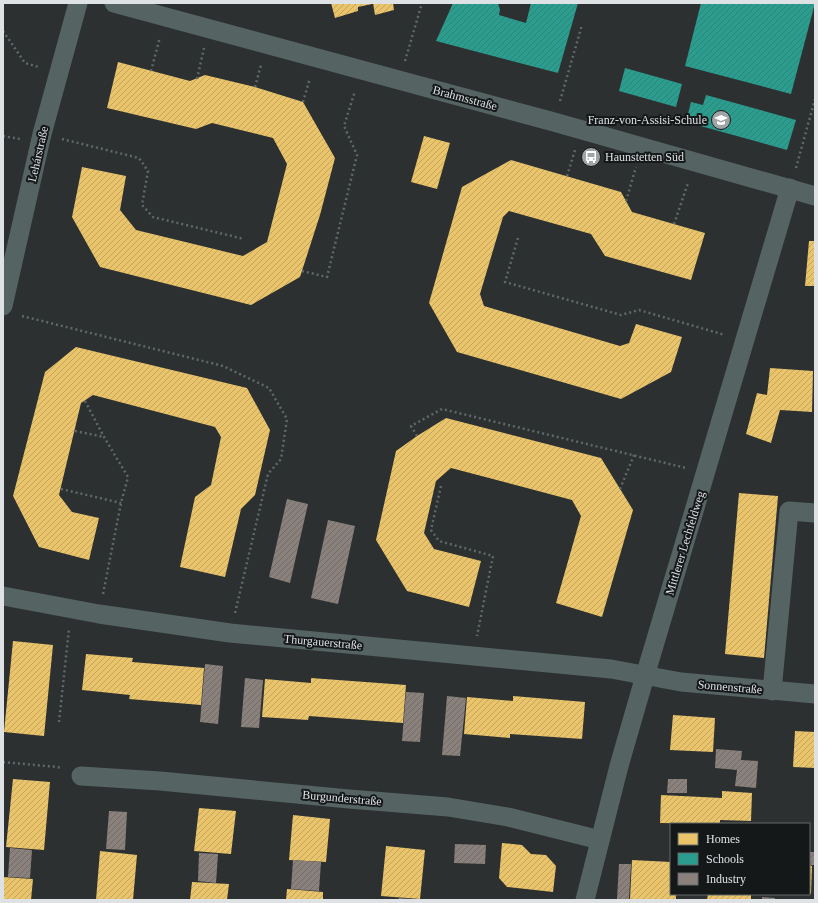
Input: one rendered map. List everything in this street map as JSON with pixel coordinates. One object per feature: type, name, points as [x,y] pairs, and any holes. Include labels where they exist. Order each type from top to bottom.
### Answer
[{"type":"street","name":"Lehárstraße","points":[[11,310],[42,134],[78,3]]},
{"type":"street","name":"Brahmsstraße","points":[[114,3],[361,69],[695,161],[815,196]]},
{"type":"street","name":"Mittlerer Lechfeldweg","points":[[585,900],[619,766],[790,188]]},
{"type":"street","points":[[772,691],[790,510],[815,513]]},
{"type":"street","name":"Thurgauerstraße","points":[[3,596],[99,614],[230,633],[611,669],[645,676]]},
{"type":"street","name":"Sonnenstraße","points":[[645,676],[681,682],[815,694]]},
{"type":"street","name":"Burgunderstraße","points":[[81,776],[160,781],[448,807],[508,817],[600,840]]},
{"type":"path","points":[[399,80],[422,3]]},
{"type":"path","points":[[150,71],[166,17]]},
{"type":"path","points":[[563,91],[582,25]]},
{"type":"path","points":[[197,79],[208,29]]},
{"type":"path","points":[[3,31],[25,63],[59,73]]},
{"type":"path","points":[[302,271],[327,277],[357,155],[344,126],[361,69]]},
{"type":"path","points":[[790,188],[815,99]]},
{"type":"path","points":[[567,176],[581,130]]},
{"type":"path","points":[[42,134],[139,158],[148,171],[142,204],[153,217],[244,239]]},
{"type":"path","points":[[626,201],[642,147]]},
{"type":"path","points":[[674,224],[695,161]]},
{"type":"path","points":[[518,238],[505,282],[621,315],[639,310],[745,340]]},
{"type":"path","points":[[11,310],[223,366],[269,388],[287,419],[281,459],[268,474],[230,633]]},
{"type":"path","points":[[85,401],[128,477],[121,503],[99,614]]},
{"type":"path","points":[[417,436],[411,426],[442,409],[706,472]]},
{"type":"path","points":[[75,431],[104,437]]},
{"type":"path","points":[[620,489],[634,455]]},
{"type":"path","points":[[441,486],[431,530],[439,541],[493,556],[473,656]]},
{"type":"path","points":[[61,489],[121,503]]},
{"type":"path","points":[[59,722],[71,608]]},
{"type":"path","points":[[3,762],[57,767],[81,776]]},
{"type":"building: Homes","points":[[331,3],[372,4],[358,7],[358,11],[335,18]]},
{"type":"building: Homes","points":[[373,3],[393,3],[394,10],[375,15]]},
{"type":"building: Homes","points":[[118,62],[190,81],[205,75],[255,87],[303,102],[335,158],[320,215],[300,277],[251,305],[100,267],[72,217],[82,167],[126,176],[120,210],[136,230],[243,256],[267,242],[287,164],[273,138],[212,123],[196,129],[107,108]]},
{"type":"building: Homes","points":[[424,136],[450,143],[437,189],[411,182]]},
{"type":"building: Homes","points":[[511,160],[621,192],[632,212],[705,233],[691,280],[605,256],[591,234],[509,211],[503,217],[480,294],[484,306],[620,346],[629,343],[636,324],[682,337],[671,372],[621,399],[457,352],[429,303],[462,187]]},
{"type":"building: Homes","points":[[809,241],[815,241],[815,286],[805,286]]},
{"type":"building: Homes","points":[[76,347],[247,388],[270,430],[255,495],[241,509],[225,577],[180,567],[195,497],[211,485],[221,437],[215,427],[93,395],[81,403],[59,495],[72,512],[99,518],[89,560],[39,547],[13,496],[45,372]]},
{"type":"building: Homes","points":[[770,368],[813,371],[812,412],[780,410],[771,443],[746,434],[757,393],[767,395]]},
{"type":"building: Homes","points":[[446,418],[601,458],[633,510],[602,617],[556,603],[581,516],[572,500],[451,468],[436,481],[424,533],[434,549],[481,561],[469,607],[407,591],[376,540],[396,451]]},
{"type":"building: Homes","points":[[739,493],[778,496],[764,658],[725,654]]},
{"type":"building: Homes","points":[[13,641],[53,645],[44,736],[4,732]]},
{"type":"building: Homes","points":[[86,654],[133,658],[132,662],[204,668],[201,705],[129,699],[130,695],[82,690]]},
{"type":"building: Homes","points":[[311,678],[406,685],[403,723],[309,716],[308,720],[262,717],[265,679],[311,683]]},
{"type":"building: Homes","points":[[513,696],[585,702],[582,739],[510,734],[510,738],[464,734],[467,697],[513,701]]},
{"type":"building: Homes","points":[[673,715],[715,718],[713,752],[670,750]]},
{"type":"building: Homes","points":[[795,731],[815,732],[815,768],[793,767]]},
{"type":"building: Homes","points":[[13,779],[50,782],[44,850],[6,847]]},
{"type":"building: Homes","points":[[722,791],[752,793],[751,821],[720,820],[720,823],[660,823],[661,795],[722,798]]},
{"type":"building: Homes","points":[[199,808],[236,811],[231,854],[194,851]]},
{"type":"building: Homes","points":[[293,815],[330,819],[326,862],[289,860]]},
{"type":"building: Homes","points":[[502,843],[522,845],[531,854],[546,855],[556,866],[553,892],[507,887],[499,878]]},
{"type":"building: Homes","points":[[386,846],[425,850],[420,899],[381,896]]},
{"type":"building: Homes","points":[[100,851],[137,855],[133,900],[96,900]]},
{"type":"building: Homes","points":[[632,860],[670,862],[670,895],[676,895],[676,900],[630,899]]},
{"type":"building: Homes","points":[[810,865],[812,866],[810,894]]},
{"type":"building: Homes","points":[[3,877],[33,879],[31,900],[3,900]]},
{"type":"building: Homes","points":[[192,882],[229,884],[227,900],[190,900]]},
{"type":"building: Homes","points":[[287,889],[323,892],[323,900],[286,900]]},
{"type":"building: Homes","points":[[708,895],[751,895],[751,900],[707,900]]},
{"type":"building: Schools","points":[[453,3],[498,3],[500,10],[499,15],[526,23],[531,3],[578,3],[558,73],[436,41]]},
{"type":"building: Schools","points":[[701,3],[815,3],[791,94],[685,66]]},
{"type":"building: Schools","points":[[625,68],[682,84],[676,107],[619,91]]},
{"type":"building: Schools","points":[[706,95],[796,120],[787,150],[686,122],[691,102],[703,105]]},
{"type":"building: Industry","points":[[287,499],[308,504],[290,583],[269,577]]},
{"type":"building: Industry","points":[[328,520],[355,526],[338,604],[311,598]]},
{"type":"building: Industry","points":[[205,664],[223,666],[218,724],[200,722]]},
{"type":"building: Industry","points":[[245,678],[263,680],[259,728],[241,727]]},
{"type":"building: Industry","points":[[406,692],[424,693],[420,742],[402,741]]},
{"type":"building: Industry","points":[[447,696],[466,698],[460,756],[442,755]]},
{"type":"building: Industry","points":[[716,749],[742,751],[741,760],[758,761],[756,788],[735,786],[737,770],[715,768]]},
{"type":"building: Industry","points":[[668,779],[687,779],[687,793],[667,793]]},
{"type":"building: Industry","points":[[109,811],[127,812],[125,850],[106,849]]},
{"type":"building: Industry","points":[[455,844],[486,845],[485,864],[454,863]]},
{"type":"building: Industry","points":[[10,848],[32,850],[30,878],[8,877]]},
{"type":"building: Industry","points":[[810,852],[815,852],[815,865],[810,865]]},
{"type":"building: Industry","points":[[199,853],[218,854],[216,883],[198,881]]},
{"type":"building: Industry","points":[[293,860],[321,862],[319,891],[291,889]]},
{"type":"building: Industry","points":[[619,864],[631,864],[629,899],[617,899]]},
{"type":"building: Industry","points":[[762,897],[775,898],[775,900],[762,900]]},
{"type":"building: Industry","points":[[399,898],[411,899],[411,900],[398,900]]},
{"type":"place","name":"Franz-von-Assisi-Schule","points":[[721,120]]},
{"type":"place","name":"Haunstetten Süd","points":[[591,157]]}]
